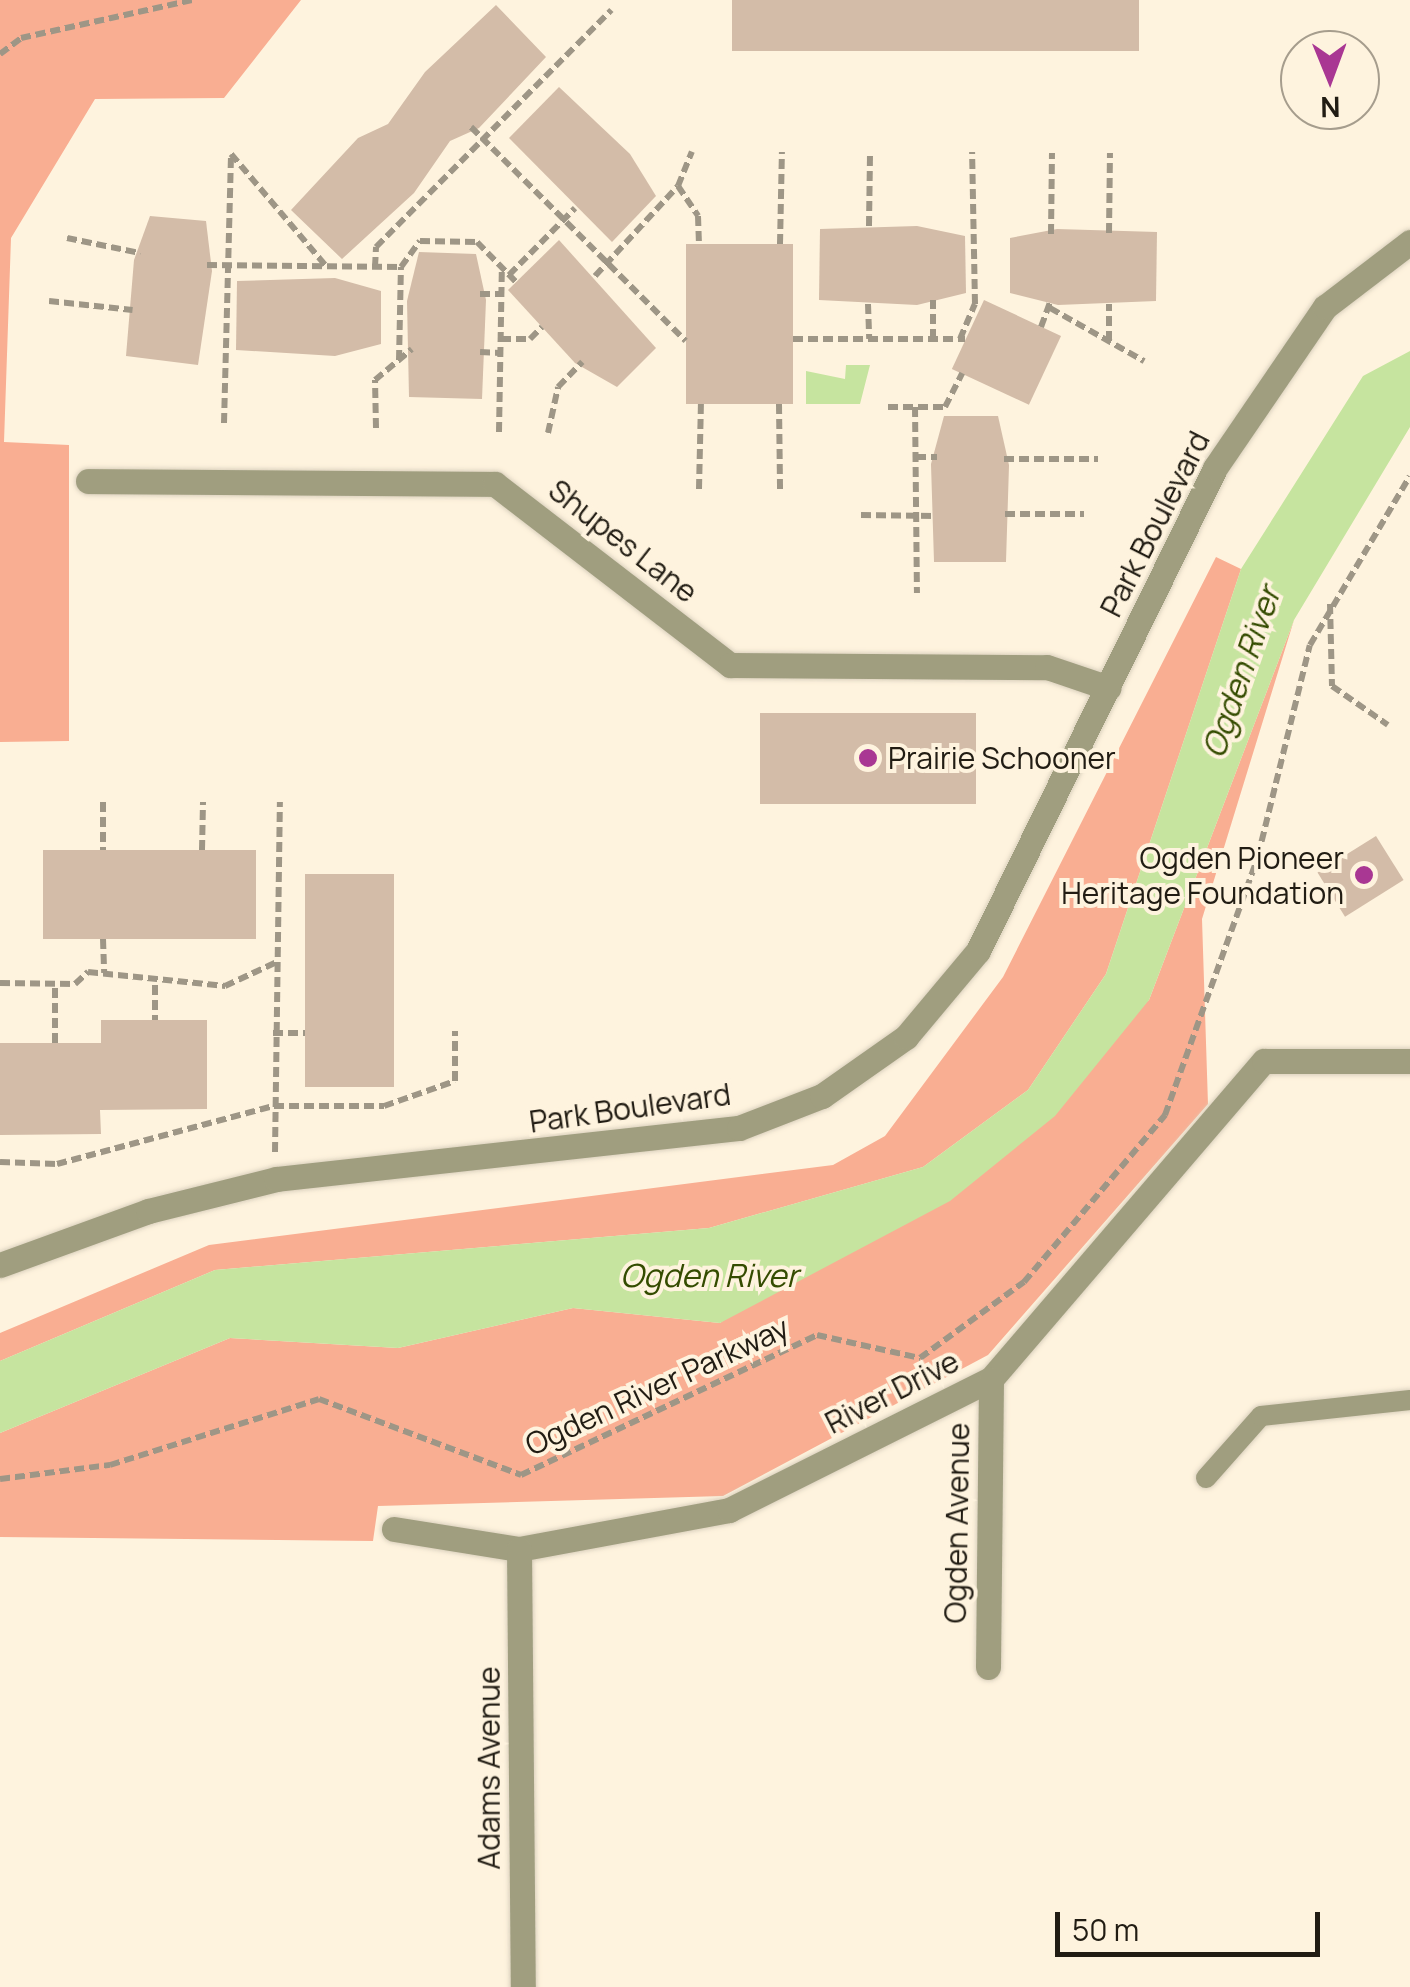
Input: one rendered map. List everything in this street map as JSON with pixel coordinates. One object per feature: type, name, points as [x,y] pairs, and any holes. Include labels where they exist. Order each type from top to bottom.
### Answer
[{"type":"street","name":"Park Boulevard","points":[[0,1265],[148,1211],[276,1179],[659,1142],[739,1128],[822,1096],[906,1037],[978,952],[1215,468],[1325,307],[1410,242]]},
{"type":"street","name":"Shupes Lane","points":[[88,480],[494,484],[730,665],[1047,667],[1109,688]]},
{"type":"street","name":"River Drive","points":[[394,1529],[520,1550],[730,1510],[991,1379],[1264,1061],[1410,1061]]},
{"type":"street","name":"Ogden Avenue","points":[[988,1667],[991,1379]]},
{"type":"street","name":"Adams Avenue","points":[[520,1550],[522,1987]]},
{"type":"lane","points":[[1206,1478],[1261,1416],[1410,1400]]},
{"type":"path","points":[[0,54],[22,38],[192,0]]},
{"type":"path","points":[[375,266],[376,247],[611,10]]},
{"type":"path","points":[[472,127],[686,340]]},
{"type":"path","points":[[596,276],[678,186],[692,152]]},
{"type":"path","points":[[780,244],[782,152]]},
{"type":"path","points":[[869,226],[870,152]]},
{"type":"path","points":[[792,339],[962,339],[975,304],[972,152]]},
{"type":"path","points":[[1051,234],[1052,153]]},
{"type":"path","points":[[1110,153],[1110,232]]},
{"type":"path","points":[[224,424],[232,154],[326,266]]},
{"type":"path","points":[[678,186],[698,216],[699,244]]},
{"type":"path","points":[[501,283],[575,208]]},
{"type":"path","points":[[67,238],[140,253]]},
{"type":"path","points":[[399,360],[402,267],[420,241],[477,242],[516,282]]},
{"type":"path","points":[[207,265],[402,267]]},
{"type":"path","points":[[498,432],[502,267]]},
{"type":"path","points":[[480,294],[502,294]]},
{"type":"path","points":[[49,300],[133,310]]},
{"type":"path","points":[[932,339],[933,300]]},
{"type":"path","points":[[868,304],[868,339]]},
{"type":"path","points":[[1041,327],[1050,304],[1144,361]]},
{"type":"path","points":[[1108,341],[1109,304]]},
{"type":"path","points":[[500,338],[530,339],[542,327]]},
{"type":"path","points":[[376,428],[375,380],[412,349]]},
{"type":"path","points":[[480,352],[500,353]]},
{"type":"path","points":[[548,433],[558,387],[582,362]]},
{"type":"path","points":[[888,407],[945,407],[962,373]]},
{"type":"path","points":[[699,489],[701,404]]},
{"type":"path","points":[[780,404],[780,488]]},
{"type":"path","points":[[915,407],[916,593]]},
{"type":"path","points":[[916,457],[937,457]]},
{"type":"path","points":[[1004,459],[1098,460]]},
{"type":"path","name":"Ogden River Parkway","points":[[0,1479],[110,1465],[318,1399],[521,1475],[816,1335],[920,1358],[1024,1282],[1165,1115],[1258,856],[1310,645],[1330,603],[1410,476]]},
{"type":"path","points":[[1006,514],[1084,514]]},
{"type":"path","points":[[860,515],[935,516]]},
{"type":"path","points":[[1330,603],[1332,686],[1388,725]]},
{"type":"path","points":[[103,802],[103,850]]},
{"type":"path","points":[[202,850],[203,802]]},
{"type":"path","points":[[276,1179],[274,1033],[280,802]]},
{"type":"path","points":[[104,939],[104,972]]},
{"type":"path","points":[[0,983],[55,984],[104,972],[155,985],[225,986],[278,962]]},
{"type":"path","points":[[54,1043],[55,984]]},
{"type":"path","points":[[155,985],[155,1020]]},
{"type":"path","points":[[0,1162],[57,1164],[274,1106],[384,1106],[455,1081],[455,1031]]},
{"type":"path","points":[[274,1033],[306,1033]]},
{"type":"shaded area","points":[[0,0],[301,0],[224,98],[95,99],[11,238],[4,442],[69,445],[69,741],[0,742]]},
{"type":"shaded area","points":[[1216,557],[1241,569],[1106,974],[1028,1090],[923,1167],[709,1228],[215,1270],[0,1361],[0,1333],[209,1245],[833,1165],[885,1136],[1003,977]]},
{"type":"shaded area","points":[[1294,620],[1202,919],[1208,1104],[988,1355],[723,1496],[378,1506],[373,1541],[0,1537],[0,1433],[230,1338],[398,1348],[573,1308],[720,1323],[1149,1000]]},
{"type":"water","name":"Ogden River","points":[[1410,351],[1410,427],[1294,620],[1149,1000],[1055,1116],[950,1201],[720,1323],[573,1308],[398,1348],[230,1338],[0,1433],[0,1361],[215,1270],[709,1228],[923,1167],[1028,1090],[1106,974],[1241,569],[1363,376]]},
{"type":"water","points":[[846,365],[870,365],[860,404],[806,404],[806,371],[845,379]]},
{"type":"building","points":[[732,0],[1139,0],[1139,51],[732,51]]},
{"type":"building","points":[[496,5],[546,57],[479,128],[450,141],[414,193],[342,259],[291,210],[358,138],[388,124],[425,72]]},
{"type":"building","points":[[559,87],[630,154],[656,196],[612,242],[509,138]]},
{"type":"building","points":[[150,216],[206,221],[212,271],[198,365],[126,356],[134,260]]},
{"type":"building","points":[[917,226],[965,236],[966,293],[917,305],[819,300],[820,229]]},
{"type":"building","points":[[1057,229],[1157,232],[1156,301],[1058,305],[1010,293],[1010,238]]},
{"type":"building","points":[[559,240],[656,348],[617,387],[575,363],[508,290]]},
{"type":"building","points":[[686,244],[793,244],[793,404],[686,404]]},
{"type":"building","points":[[419,252],[476,254],[486,300],[482,399],[409,397],[407,301]]},
{"type":"building","points":[[335,278],[381,291],[381,344],[335,356],[236,350],[237,281]]},
{"type":"building","points":[[984,300],[1061,336],[1029,405],[952,369]]},
{"type":"building","points":[[944,416],[998,416],[1009,465],[1006,562],[934,562],[931,464]]},
{"type":"building","name":"Prairie Schooner","points":[[760,713],[976,713],[976,804],[760,804]]},
{"type":"building","points":[[1376,836],[1404,880],[1345,917],[1317,873]]},
{"type":"building","points":[[43,850],[256,850],[256,939],[43,939]]},
{"type":"building","points":[[305,874],[394,874],[394,1087],[305,1087]]},
{"type":"building","points":[[101,1020],[207,1020],[207,1109],[100,1110],[101,1134],[0,1135],[0,1043],[101,1043]]},
{"type":"place","name":"Prairie Schooner","points":[[868,758]]},
{"type":"place","name":"Ogden Pioneer Heritage Foundation","points":[[1364,875]]}]
